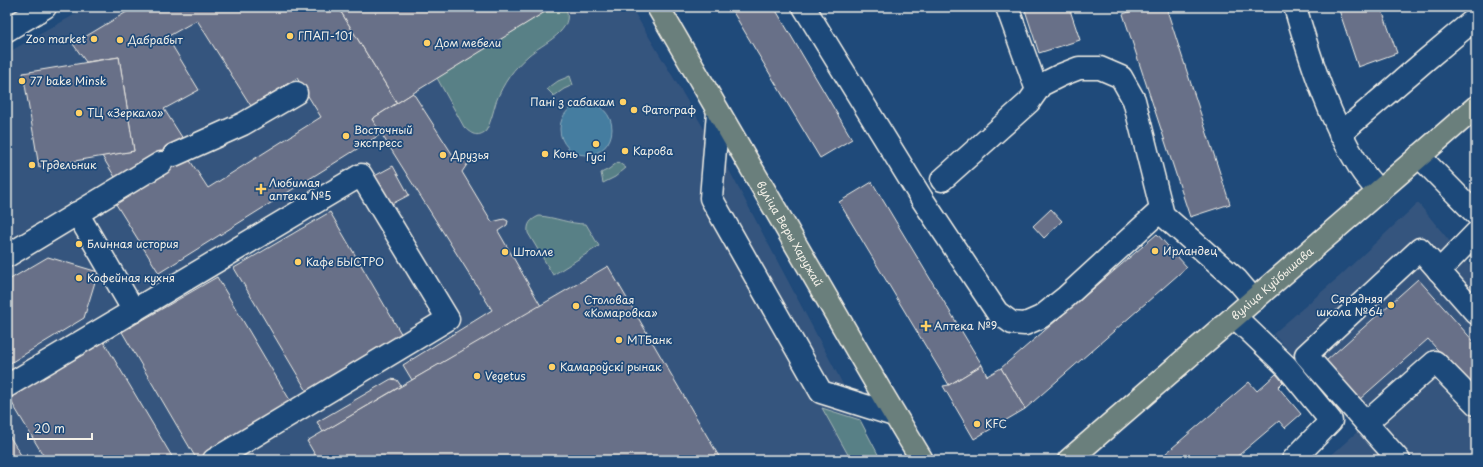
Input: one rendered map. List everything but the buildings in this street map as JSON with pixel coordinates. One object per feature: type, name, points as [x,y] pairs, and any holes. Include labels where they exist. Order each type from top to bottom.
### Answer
[{"type":"main road","name":"вуліца Веры Харужай","points":[[658,7],[894,415],[922,460]]},
{"type":"main road","name":"вуліца Куйбышава","points":[[1069,460],[1476,107]]},
{"type":"street","points":[[7,30],[45,7]]},
{"type":"street","points":[[804,7],[922,199],[997,312],[1012,323],[1025,324],[1041,317],[1066,297],[1161,210]]},
{"type":"street","points":[[1008,7],[1037,90]]},
{"type":"street","points":[[1296,7],[1310,57],[1340,134],[1360,169],[1378,192]]},
{"type":"street","points":[[1474,7],[1476,13]]},
{"type":"street","points":[[1340,134],[1476,18]]},
{"type":"street","points":[[942,180],[1029,102],[1041,85],[1079,68],[1100,68],[1121,77],[1134,100],[1163,215],[1237,280],[1254,300]]},
{"type":"street","points":[[7,256],[168,159],[243,124],[296,93]]},
{"type":"street","points":[[718,112],[711,198],[821,392],[894,415]]},
{"type":"street","points":[[1419,156],[1476,214]]},
{"type":"street","points":[[7,386],[361,175],[448,320],[214,460]]},
{"type":"street","points":[[77,213],[134,311]]},
{"type":"street","points":[[1439,271],[1476,233]]},
{"type":"street","points":[[1399,460],[1306,355],[1420,249],[1476,313]]},
{"type":"street","points":[[1235,317],[1286,366],[1331,422],[1294,460]]},
{"type":"street","points":[[1366,423],[1435,362],[1476,404]]},
{"type":"shaded area","points":[[88,7],[631,7],[730,172],[847,392],[881,460],[204,460],[294,407],[217,277],[122,333],[197,460],[174,460],[104,342],[9,398],[46,460],[24,460],[7,432],[7,53]],"holes":[[[329,212],[406,342],[311,398],[234,268]]]},
{"type":"shaded area","points":[[586,103],[600,107],[608,115],[612,129],[608,143],[600,151],[586,155],[572,151],[564,143],[560,129],[564,115],[572,107]]},
{"type":"shaded area","name":"Сярэдняя школа №64","points":[[1418,203],[1476,273],[1476,460],[1326,460],[1358,431],[1295,357],[1273,334],[1340,276]]},
{"type":"green space","points":[[553,7],[565,7],[567,15],[566,23],[562,29],[556,36],[529,55],[518,65],[502,88],[486,131],[477,135],[469,132],[464,127],[437,78]]},
{"type":"green space","points":[[570,76],[573,85],[554,96],[547,89],[558,81]]},
{"type":"green space","points":[[618,162],[626,168],[615,177],[603,183],[601,173]]},
{"type":"green space","points":[[539,216],[586,224],[599,246],[553,275],[528,233],[530,223],[533,219]]},
{"type":"green space","points":[[822,408],[860,420],[881,460],[851,460]]},
{"type":"place","name":"ГПАП-101","points":[[290,36]]},
{"type":"place","name":"Zoo market","points":[[94,39]]},
{"type":"place","name":"Дабрабыт","points":[[120,40]]},
{"type":"place","name":"Дом мебели","points":[[427,43]]},
{"type":"place","name":"77 bake Minsk","points":[[22,81]]},
{"type":"place","name":"Пані з сабакам","points":[[623,102]]},
{"type":"place","name":"Фатограф","points":[[634,110]]},
{"type":"place","name":"ТЦ «Зеркало»","points":[[79,113]]},
{"type":"place","name":"Восточный экспресс","points":[[346,136]]},
{"type":"place","name":"Гусі","points":[[596,144]]},
{"type":"place","name":"Карова","points":[[625,151]]},
{"type":"place","name":"Конь","points":[[545,154]]},
{"type":"place","name":"Друзья","points":[[443,155]]},
{"type":"place","name":"Трдельник","points":[[32,165]]},
{"type":"place","name":"Любимая аптека №5","points":[[261,189]]},
{"type":"place","name":"Блинная история","points":[[79,244]]},
{"type":"place","name":"Ирландец","points":[[1155,251]]},
{"type":"place","name":"Штолле","points":[[505,252]]},
{"type":"place","name":"Кафе БЫСТРО","points":[[298,262]]},
{"type":"place","name":"Кофейная кухня","points":[[79,278]]},
{"type":"place","name":"Сярэдняя школа №64","points":[[1391,305]]},
{"type":"place","name":"Столовая «Комаровка»","points":[[576,306]]},
{"type":"place","name":"Аптека №9","points":[[926,326]]},
{"type":"place","name":"МТБанк","points":[[619,340]]},
{"type":"place","name":"Камароўскі рынак","points":[[552,367]]},
{"type":"place","name":"Vegetus","points":[[477,376]]},
{"type":"place","name":"KFC","points":[[977,424]]}]
